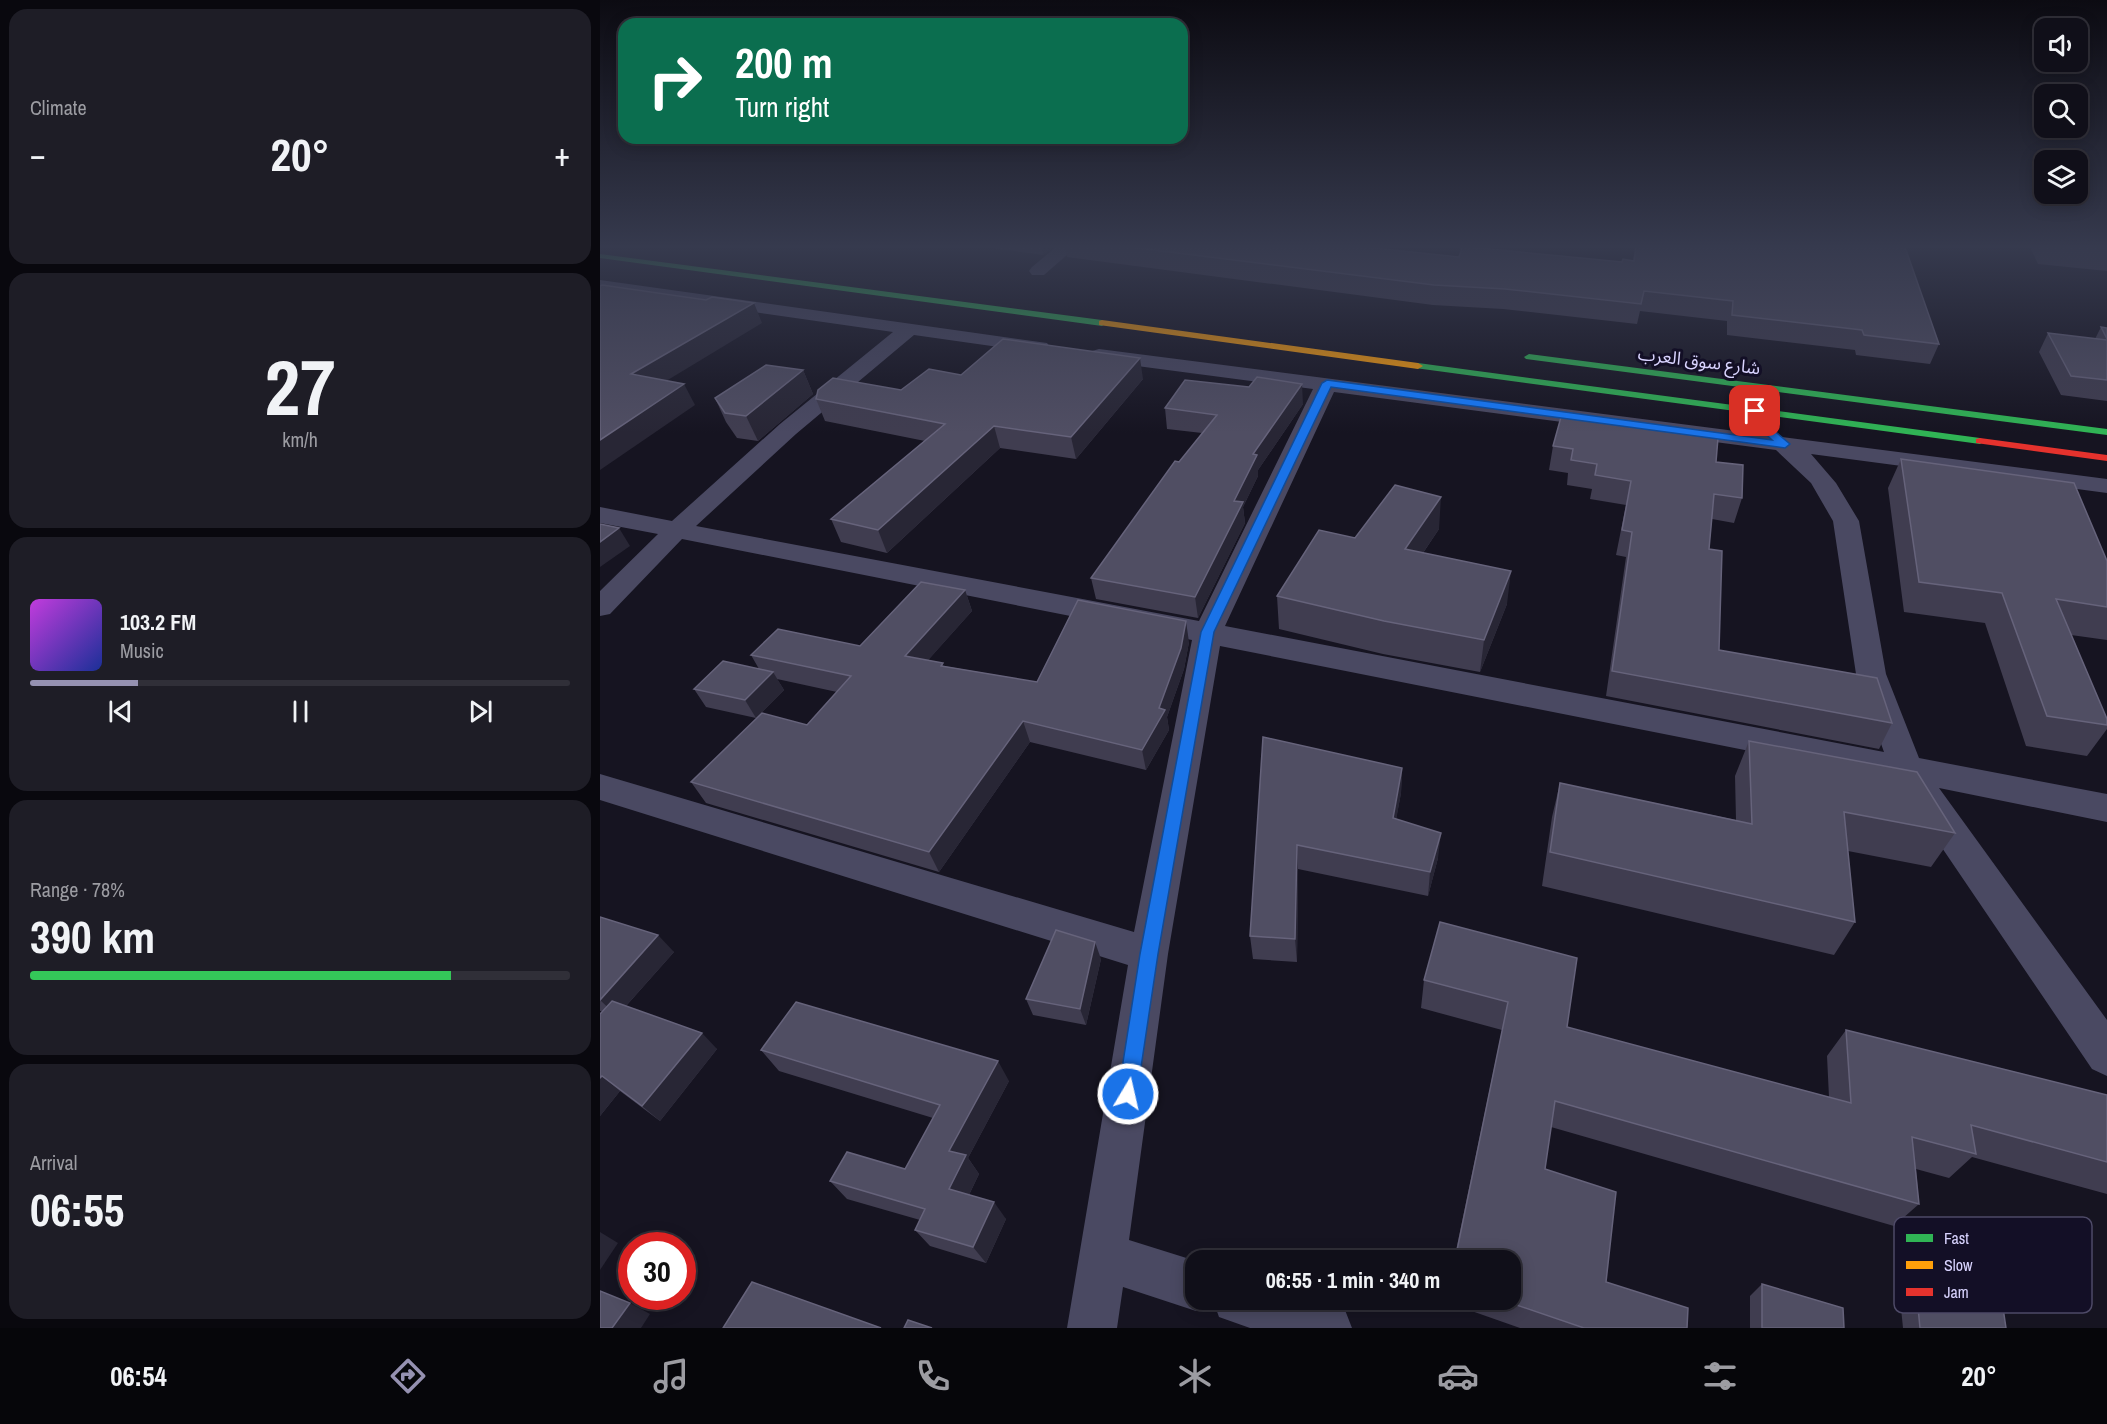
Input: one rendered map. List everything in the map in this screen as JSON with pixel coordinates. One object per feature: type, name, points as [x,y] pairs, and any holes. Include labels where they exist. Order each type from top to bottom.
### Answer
[{"type":"main road","points":[[995,309],[2107,458]]},
{"type":"main road","name":"شارع سوق العرب","points":[[1517,356],[2107,432]]},
{"type":"street","points":[[764,309],[1060,350]]},
{"type":"street","points":[[600,607],[675,530],[772,442],[908,330]]},
{"type":"street","points":[[1083,352],[2107,486]]},
{"type":"street","points":[[1092,1328],[1149,954],[1208,632],[1327,383]]},
{"type":"street","points":[[1755,411],[1760,424],[1816,472],[1839,504],[1846,521],[1871,674],[1906,768],[2107,1055]]},
{"type":"street","points":[[600,515],[2107,808]]},
{"type":"street","points":[[600,787],[1149,954]]},
{"type":"street","points":[[1103,1256],[1185,1282]]},
{"type":"street","points":[[1272,1310],[1328,1328]]},
{"type":"building","points":[[600,309],[744,309],[631,374],[684,384],[600,440]]},
{"type":"building","points":[[1732,309],[1927,309],[1939,344],[1864,335],[1862,330],[1732,315]]},
{"type":"building","points":[[2101,327],[2107,328],[2107,339]]},
{"type":"building","points":[[2048,333],[2107,340],[2107,380],[2071,376]]},
{"type":"building","points":[[1003,339],[1140,358],[1071,437],[994,426],[878,530],[831,519],[945,424],[816,399],[818,390],[833,378],[901,390],[929,369],[961,375]]},
{"type":"building","points":[[766,365],[803,370],[746,416],[725,413],[715,398]]},
{"type":"building","points":[[1257,377],[1302,384],[1253,454],[1257,455],[1234,501],[1243,502],[1195,597],[1091,578],[1175,461],[1179,462],[1217,415],[1165,408],[1185,380],[1249,387]]},
{"type":"building","points":[[1561,417],[1718,438],[1716,462],[1743,465],[1742,498],[1714,494],[1709,549],[1722,551],[1719,650],[1877,678],[1892,723],[1612,671],[1632,532],[1622,530],[1631,481],[1595,475],[1597,464],[1571,460],[1573,449],[1553,446]]},
{"type":"building","points":[[1901,459],[2074,483],[2107,561],[2107,607],[2056,599],[2107,719],[2107,725],[2047,716],[2002,593],[1919,582]]},
{"type":"building","points":[[1395,485],[1441,497],[1405,549],[1511,571],[1484,640],[1384,621],[1277,596],[1319,530],[1355,538]]},
{"type":"building","points":[[600,524],[619,528],[600,542]]},
{"type":"building","points":[[921,582],[965,590],[905,656],[943,663],[941,666],[1037,682],[1078,600],[1186,621],[1181,648],[1159,708],[1165,710],[1142,750],[1023,721],[929,852],[691,782],[762,713],[807,725],[851,676],[751,655],[778,629],[860,646]]},
{"type":"building","points":[[723,661],[773,672],[745,700],[694,689]]},
{"type":"building","points":[[1263,737],[1402,768],[1393,818],[1441,833],[1430,872],[1297,845],[1295,939],[1250,936]]},
{"type":"building","points":[[1749,741],[1917,772],[1955,833],[1844,812],[1855,922],[1550,852],[1560,783],[1752,824]]},
{"type":"building","points":[[600,917],[658,935],[600,1000]]},
{"type":"building","points":[[1440,922],[1577,958],[1567,1027],[1851,1103],[1846,1030],[2107,1095],[2107,1162],[1971,1125],[1976,1154],[1912,1137],[1919,1204],[1555,1101],[1545,1169],[1616,1192],[1606,1282],[1688,1308],[1687,1328],[1584,1328],[1521,1307],[1521,1250],[1457,1250],[1508,1002],[1424,980]]},
{"type":"building","points":[[1056,930],[1095,942],[1080,1009],[1026,999]]},
{"type":"building","points":[[612,1001],[702,1033],[642,1106],[602,1076],[600,1078],[600,1014]]},
{"type":"building","points":[[796,1002],[998,1061],[949,1151],[966,1155],[949,1189],[994,1202],[973,1247],[915,1230],[925,1209],[830,1181],[847,1152],[905,1169],[940,1105],[761,1050]]},
{"type":"building","points":[[752,1282],[881,1328],[723,1328]]},
{"type":"building","points":[[1762,1284],[1843,1308],[1844,1328],[1762,1328]]},
{"type":"building","points":[[600,1291],[618,1298],[618,1310],[625,1310],[612,1328],[600,1328]]},
{"type":"building","points":[[1919,1313],[2004,1313],[2006,1328],[1920,1328]]},
{"type":"building","points":[[908,1320],[932,1328],[904,1328]]},
{"type":"traffic: fast","points":[[997,309],[1102,323]]},
{"type":"traffic: fast","points":[[1529,357],[2107,432]]},
{"type":"traffic: fast","points":[[1418,366],[1980,441]]},
{"type":"traffic: slow","points":[[1102,323],[1418,366]]},
{"type":"traffic: jam","points":[[1980,441],[2107,458]]},
{"type":"route","points":[[1128,1094],[1149,954],[1208,632],[1327,383],[1785,444],[1760,424],[1755,411]]}]
